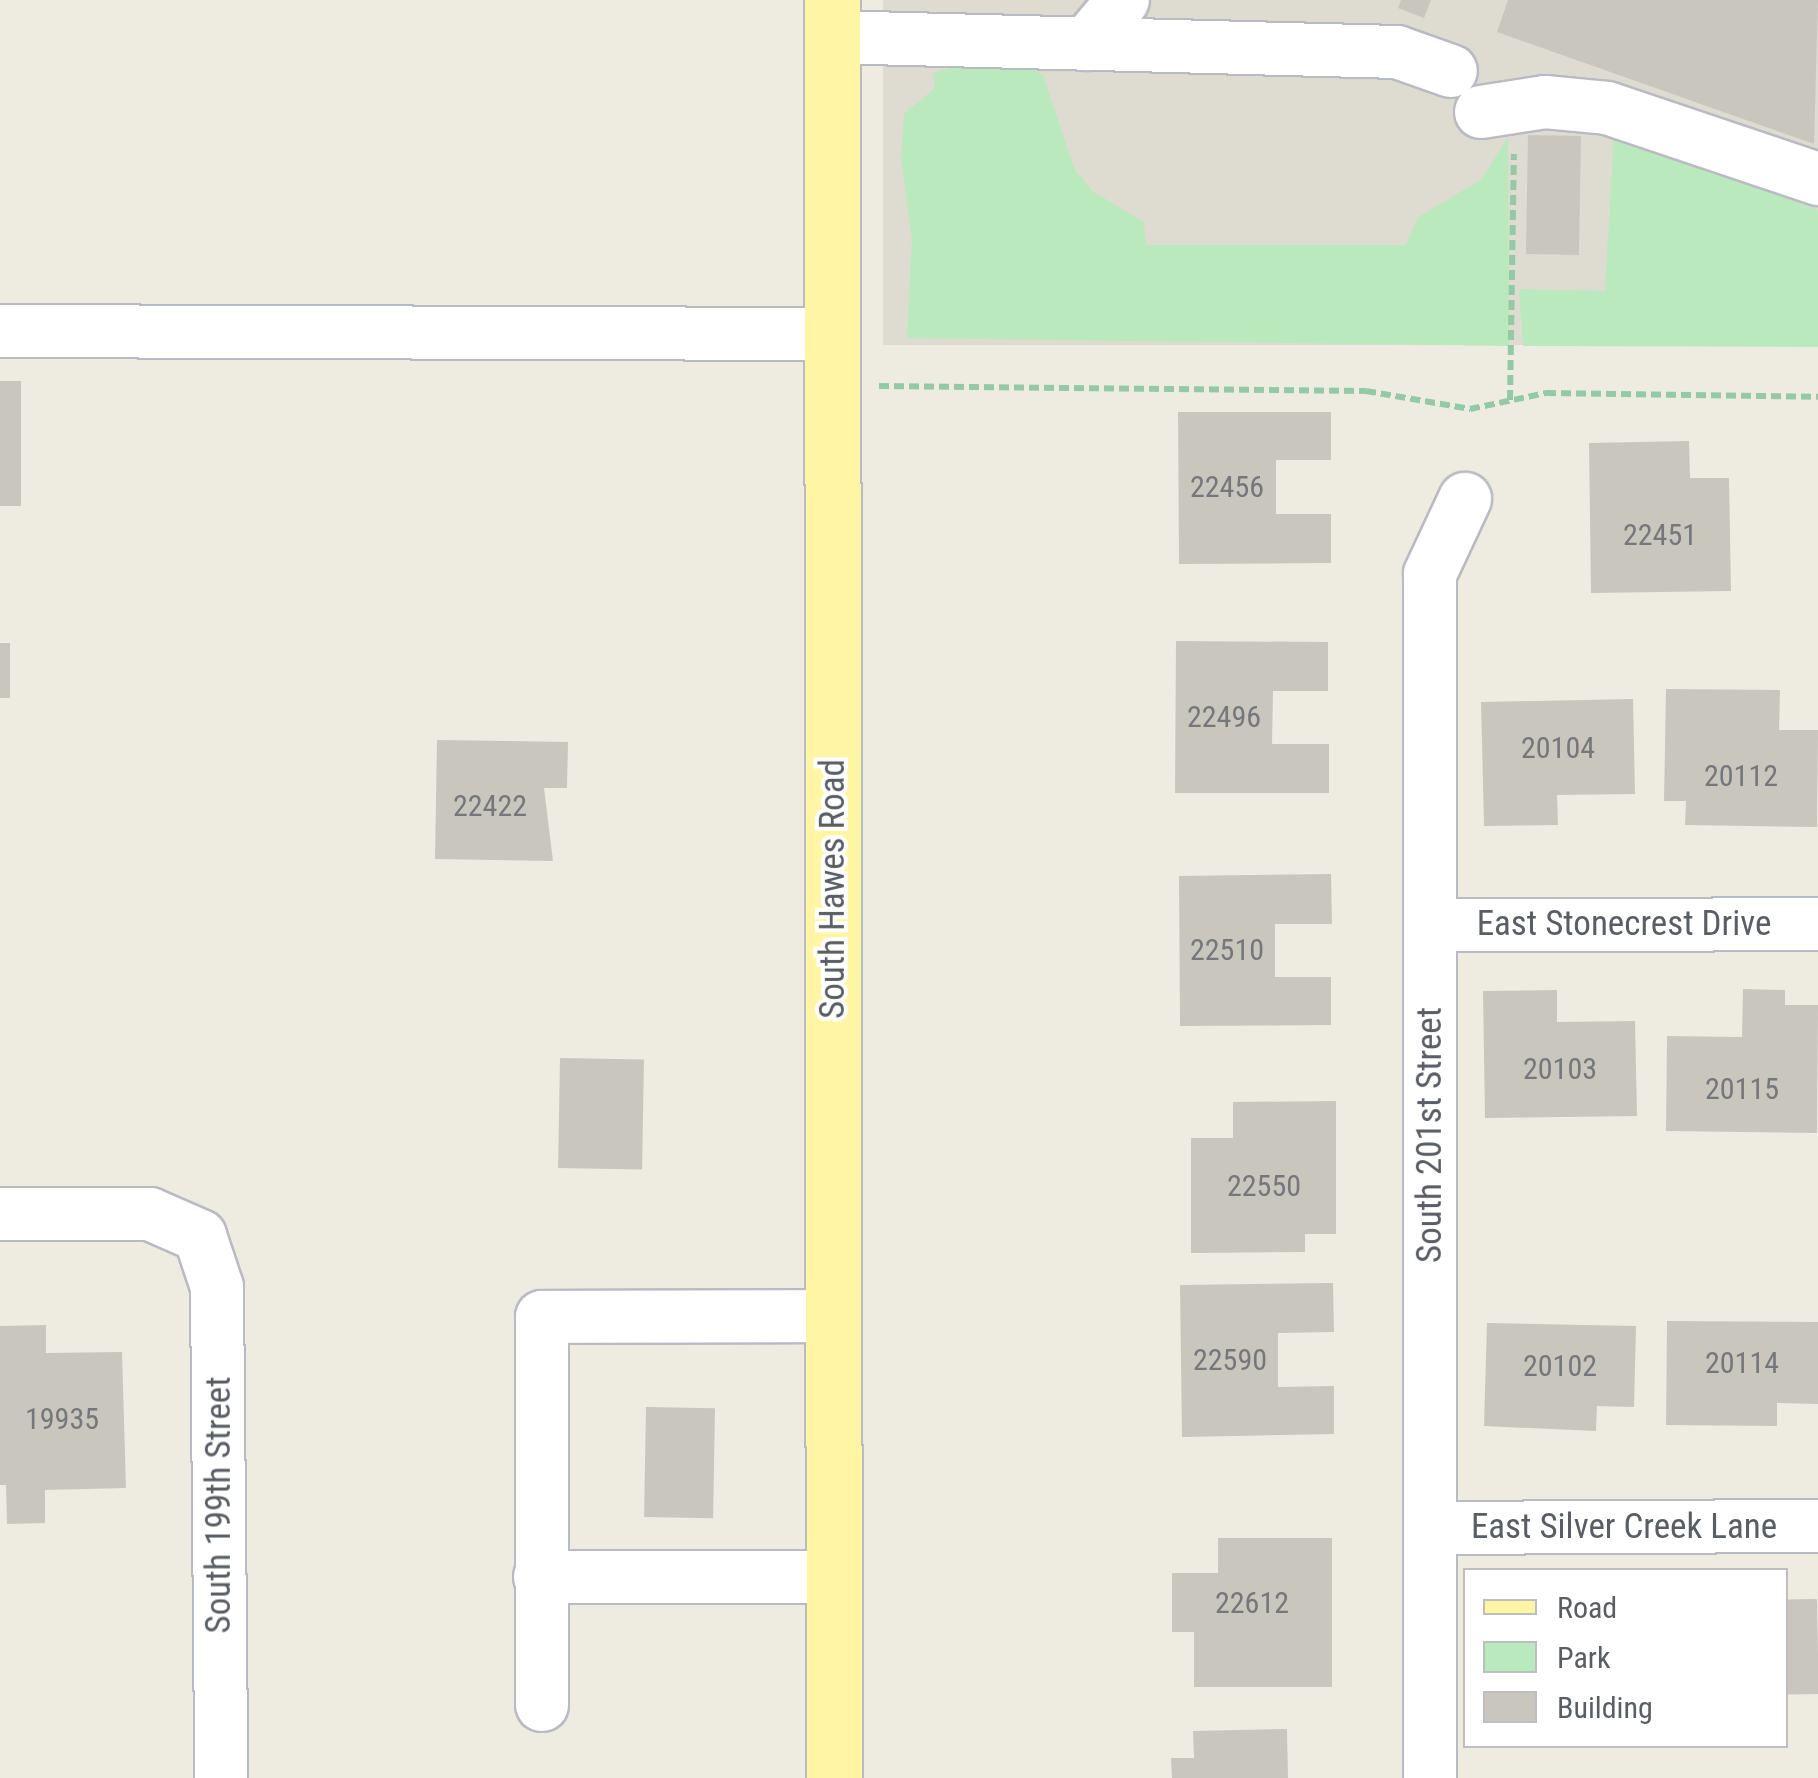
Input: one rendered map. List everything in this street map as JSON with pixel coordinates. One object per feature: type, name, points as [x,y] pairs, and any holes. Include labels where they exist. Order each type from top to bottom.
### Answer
[{"type":"main road","name":"South Hawes Road","points":[[832,19],[834,1778]]},
{"type":"street","points":[[1086,44],[1123,0]]},
{"type":"street","points":[[832,19],[1086,44],[1397,52],[1482,96],[1607,108],[1818,179]]},
{"type":"street","points":[[0,331],[832,360]]},
{"type":"street","name":"South 201st Street","points":[[1430,1778],[1430,574],[1465,499]]},
{"type":"street","name":"East Stonecrest Drive","points":[[1430,925],[1818,924]]},
{"type":"street","name":"South 199th Street","points":[[0,1214],[150,1214],[200,1236],[217,1287],[221,1778]]},
{"type":"street","points":[[542,1705],[542,1316],[834,1316]]},
{"type":"street","name":"East Silver Creek Lane","points":[[1430,1528],[1818,1526]]},
{"type":"street","points":[[540,1577],[834,1577]]},
{"type":"path","points":[[1482,96],[1510,400]]},
{"type":"path","points":[[832,360],[1366,391],[1470,408],[1546,392],[1818,397]]},
{"type":"shaded area","points":[[883,0],[1818,0],[1818,345],[883,345]]},
{"type":"green space","points":[[977,61],[1021,62],[1043,75],[1074,168],[1092,191],[1144,222],[1146,245],[1406,245],[1418,217],[1481,180],[1508,137],[1509,346],[907,338],[912,239],[901,158],[904,114],[935,88],[933,73]]},
{"type":"green space","points":[[1614,134],[1818,210],[1818,347],[1523,346],[1519,289],[1605,291]]},
{"type":"building","points":[[1401,0],[1431,0],[1424,18],[1398,8]]},
{"type":"building","points":[[1508,0],[1818,0],[1814,144],[1497,32]]},
{"type":"building","points":[[1528,135],[1581,136],[1579,255],[1526,254]]},
{"type":"building","points":[[0,381],[21,381],[21,506],[0,506]]},
{"type":"building","points":[[1178,412],[1331,412],[1331,460],[1276,460],[1276,514],[1331,514],[1331,563],[1179,564]]},
{"type":"building","points":[[1689,441],[1690,478],[1729,478],[1731,591],[1591,593],[1589,443]]},
{"type":"building","points":[[1176,641],[1328,642],[1328,691],[1273,691],[1272,744],[1329,744],[1329,793],[1175,793]]},
{"type":"building","points":[[0,643],[10,643],[10,698],[0,698]]},
{"type":"building","points":[[1666,689],[1780,690],[1779,730],[1818,730],[1817,827],[1685,825],[1686,801],[1664,801]]},
{"type":"building","points":[[1633,699],[1635,794],[1557,795],[1558,825],[1484,826],[1481,702]]},
{"type":"building","points":[[437,740],[568,742],[567,788],[544,788],[553,861],[435,859]]},
{"type":"building","points":[[1331,874],[1332,924],[1275,924],[1275,977],[1331,977],[1331,1025],[1180,1026],[1179,876]]},
{"type":"building","points":[[1743,989],[1785,990],[1785,1005],[1818,1005],[1817,1133],[1666,1131],[1667,1036],[1742,1037]]},
{"type":"building","points":[[1557,990],[1557,1022],[1635,1021],[1637,1116],[1485,1118],[1483,991]]},
{"type":"building","points":[[560,1058],[644,1059],[642,1169],[558,1168]]},
{"type":"building","points":[[1336,1101],[1336,1234],[1305,1234],[1305,1252],[1191,1253],[1191,1138],[1233,1138],[1233,1102]]},
{"type":"building","points":[[1333,1283],[1334,1332],[1278,1333],[1278,1387],[1334,1386],[1334,1434],[1182,1437],[1180,1285]]},
{"type":"building","points":[[1667,1321],[1818,1322],[1818,1404],[1777,1403],[1777,1426],[1666,1425]]},
{"type":"building","points":[[1487,1323],[1636,1326],[1634,1407],[1597,1406],[1596,1431],[1484,1426]]},
{"type":"building","points":[[46,1325],[46,1353],[122,1352],[126,1488],[45,1490],[45,1523],[7,1524],[6,1485],[0,1485],[0,1326]]},
{"type":"building","points":[[646,1407],[715,1408],[713,1518],[644,1517]]},
{"type":"building","points":[[1218,1538],[1332,1538],[1332,1687],[1194,1687],[1194,1632],[1172,1632],[1172,1573],[1218,1573]]},
{"type":"building","points":[[1817,1599],[1818,1694],[1788,1695],[1788,1600]]},
{"type":"building","points":[[1287,1729],[1288,1778],[1172,1778],[1171,1758],[1194,1758],[1193,1731]]}]
